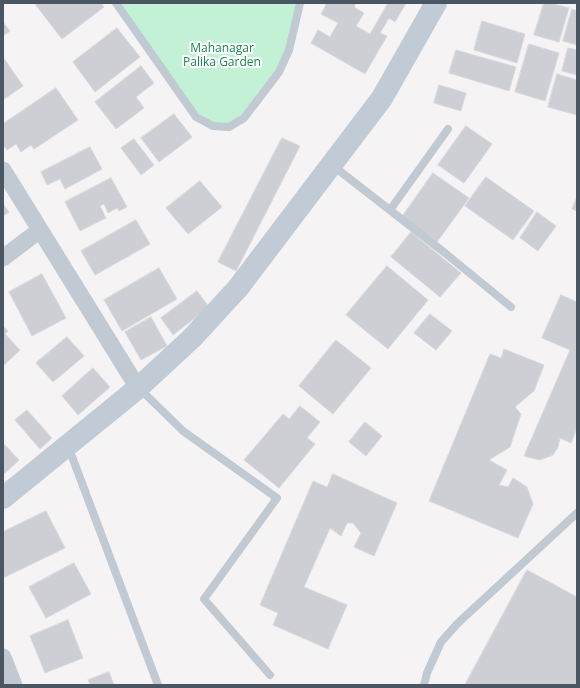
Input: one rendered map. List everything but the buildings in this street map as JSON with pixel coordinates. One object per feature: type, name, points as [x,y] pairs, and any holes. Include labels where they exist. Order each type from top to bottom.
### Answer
[{"type":"street","points":[[3,498],[138,388],[192,338],[238,288],[382,98],[436,3]]},
{"type":"street","points":[[3,170],[138,388]]},
{"type":"street","points":[[3,258],[40,230]]},
{"type":"street","points":[[3,657],[14,685]]},
{"type":"lane","points":[[116,3],[196,117],[213,126],[229,127],[244,118],[279,72],[289,50],[300,3]]},
{"type":"lane","points":[[390,210],[448,129]]},
{"type":"lane","points":[[332,164],[511,307]]},
{"type":"lane","points":[[138,388],[183,431],[276,498],[204,599],[270,675]]},
{"type":"lane","points":[[68,445],[158,685]]},
{"type":"lane","points":[[424,685],[427,673],[441,642],[445,637],[458,623],[577,513]]},
{"type":"green space","name":"Mahanagar Palika Garden","points":[[117,3],[300,3],[284,60],[244,118],[218,126],[196,112]]}]
